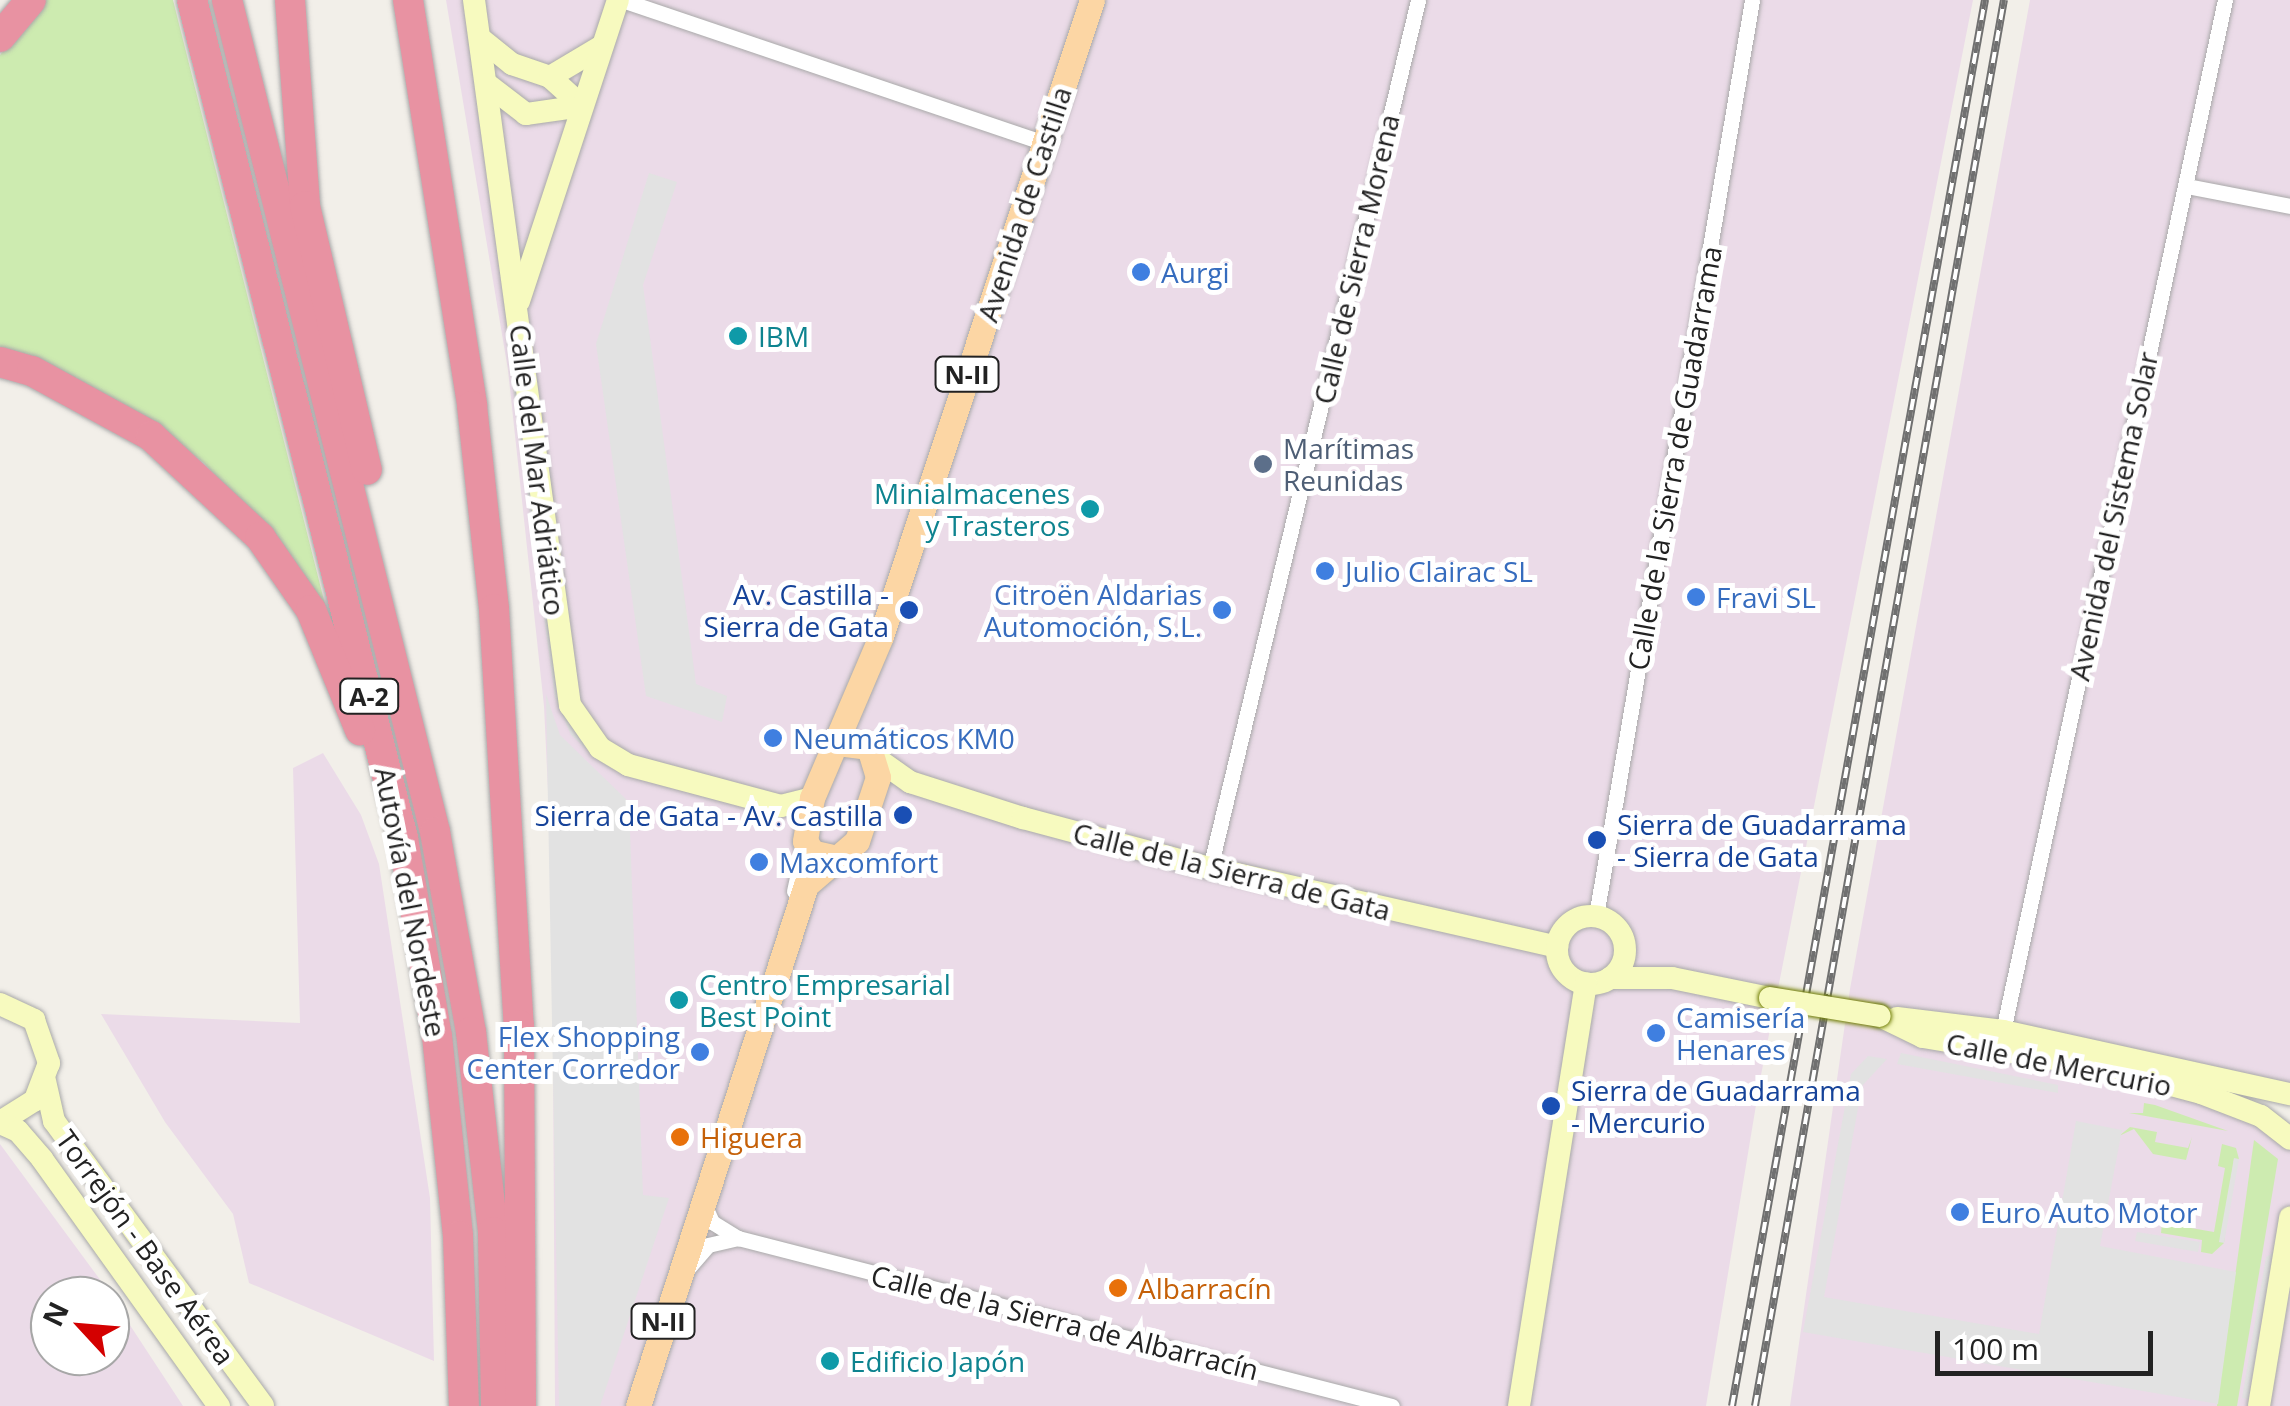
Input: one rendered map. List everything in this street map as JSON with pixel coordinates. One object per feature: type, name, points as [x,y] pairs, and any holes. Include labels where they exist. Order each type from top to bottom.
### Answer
[{"type":"highway","points":[[0,37],[31,0]]},
{"type":"highway","name":"Autovía del Nordeste","points":[[192,0],[378,730],[437,1036],[458,1236],[464,1406]]},
{"type":"highway","name":"Autovía del Nordeste","points":[[227,0],[422,768],[471,1032],[493,1232],[496,1406]]},
{"type":"highway","points":[[290,0],[305,206],[407,642],[422,768]]},
{"type":"highway","points":[[408,0],[472,406],[494,609],[519,1025],[522,1406]]},
{"type":"highway","points":[[0,362],[88,399],[186,462],[260,536],[311,610],[360,733],[437,1036]]},
{"type":"main road","name":"Avenida de Castilla","points":[[837,743],[881,636],[1092,0]]},
{"type":"main road","name":"Avenida de Castilla","points":[[873,753],[881,636]]},
{"type":"main road","points":[[837,743],[873,753]]},
{"type":"main road","name":"N-II","points":[[804,838],[812,798],[837,743]]},
{"type":"main road","name":"N-II","points":[[638,1406],[806,885],[857,841],[871,799],[873,753]]},
{"type":"main road","points":[[804,838],[812,852],[837,858]]},
{"type":"street","name":"Calle del Mar Adriático","points":[[474,0],[570,705],[600,748],[628,765],[781,806],[812,798]]},
{"type":"street","points":[[517,307],[620,0],[1044,143]]},
{"type":"street","name":"Calle de Sierra Morena","points":[[1210,868],[1418,0]]},
{"type":"street","name":"Calle de la Sierra de Guadarrama","points":[[1596,916],[1752,0]]},
{"type":"street","name":"Avenida del Sistema Solar","points":[[2003,1031],[2225,0]]},
{"type":"street","points":[[481,39],[512,64],[550,77],[582,106]]},
{"type":"street","points":[[550,77],[602,46]]},
{"type":"street","points":[[487,84],[526,114],[582,106]]},
{"type":"street","points":[[2187,186],[2290,206]]},
{"type":"street","name":"Calle de la Sierra de Gata","points":[[873,753],[910,782],[1210,868],[1557,946]]},
{"type":"street","points":[[871,799],[910,782]]},
{"type":"street","name":"Calle del Mar Adriático","points":[[691,784],[804,838]]},
{"type":"street","name":"N-II","points":[[702,1200],[704,1166],[804,838]]},
{"type":"street","points":[[1596,916],[1609,921],[1625,946],[1672,978],[1610,978],[1586,983],[1563,969],[1557,946],[1569,923],[1596,916]]},
{"type":"street","points":[[1610,978],[1625,946]]},
{"type":"street","name":"Calle de Mercurio","points":[[1672,978],[1880,1016],[2003,1031],[2290,1094]]},
{"type":"street","points":[[1517,1404],[1586,983]]},
{"type":"street","name":"Torrejón - Base Aérea","points":[[0,1004],[24,1013],[42,1032],[45,1081],[54,1120],[262,1406]]},
{"type":"street","name":"Calle de Mercurio","points":[[1880,1016],[1923,1037],[2039,1057],[2201,1093],[2261,1116],[2290,1139]]},
{"type":"street","points":[[1958,1043],[2003,1031],[2039,1057]]},
{"type":"street","points":[[0,1122],[24,1112],[45,1081]]},
{"type":"street","name":"Torrejón - Base Aérea","points":[[0,1122],[18,1131],[42,1159],[219,1406]]},
{"type":"street","points":[[702,1200],[712,1222],[738,1238]]},
{"type":"street","points":[[2259,1406],[2285,1271],[2290,1218]]},
{"type":"street","points":[[672,1291],[708,1245],[738,1238]]},
{"type":"street","name":"Calle de la Sierra de Albarracín","points":[[738,1238],[1392,1406]]},
{"type":"shaded area","points":[[446,0],[1973,0],[1761,1075],[1706,1406],[555,1406],[552,875],[544,706],[508,370]]},
{"type":"shaded area","points":[[2030,0],[2290,0],[2290,1094],[2146,1077],[2290,1139],[2290,1406],[1790,1406],[1850,989]]},
{"type":"shaded area","points":[[649,173],[677,182],[643,285],[696,684],[727,696],[722,722],[646,696],[596,344]]},
{"type":"shaded area","points":[[513,334],[568,721],[609,769],[571,735],[555,697],[506,335]]},
{"type":"shaded area","points":[[546,694],[560,735],[629,802],[643,1195],[669,1198],[600,1406],[559,1406]]},
{"type":"shaded area","points":[[323,753],[361,815],[379,864],[430,1198],[434,1361],[249,1283],[233,1214],[165,1122],[101,1014],[300,1023],[293,768]]},
{"type":"shaded area","points":[[1901,1053],[2058,1085],[2058,1093],[1897,1064]]},
{"type":"shaded area","points":[[1868,1056],[1887,1059],[1862,1086],[1824,1297],[2039,1334],[2076,1121],[2122,1130],[2100,1246],[2236,1272],[2218,1404],[1803,1332],[1851,1074]]},
{"type":"shaded area","points":[[0,1144],[97,1276],[30,1276],[30,1376],[130,1376],[130,1325],[183,1406],[0,1406]]},
{"type":"shaded area","points":[[2234,1158],[2239,1159],[2224,1243],[2219,1242]]},
{"type":"shaded area","points":[[2137,1232],[2200,1242],[2198,1252],[2135,1241]]},
{"type":"shaded area","points":[[2273,1253],[2248,1399],[2242,1398],[2266,1257]]},
{"type":"green space","points":[[46,0],[173,0],[335,644],[258,522],[204,463],[141,414],[0,350],[0,55]]},
{"type":"green space","points":[[2144,1103],[2228,1131],[2129,1113],[2143,1113]]},
{"type":"green space","points":[[2130,1127],[2157,1132],[2155,1142],[2188,1148],[2192,1137],[2186,1160],[2153,1154],[2134,1129],[2119,1136]]},
{"type":"green space","points":[[2254,1140],[2278,1159],[2237,1406],[2217,1406]]},
{"type":"green space","points":[[2222,1144],[2236,1148],[2239,1159],[2234,1159],[2224,1243],[2212,1254],[2201,1252],[2202,1240],[2161,1233],[2162,1223],[2214,1232],[2225,1168],[2218,1166]]},
{"type":"railway","points":[[1732,1406],[1985,0]]},
{"type":"railway","points":[[1755,1406],[2004,0]]},
{"type":"place","name":"Aurgi","points":[[1141,272]]},
{"type":"place","name":"IBM","points":[[738,336]]},
{"type":"place","name":"Marítimas Reunidas","points":[[1263,464]]},
{"type":"place","name":"Minialmacenes y Trasteros","points":[[1090,509]]},
{"type":"place","name":"Julio Clairac SL","points":[[1325,571]]},
{"type":"place","name":"Fravi SL","points":[[1696,597]]},
{"type":"place","name":"Av. Castilla - Sierra de Gata","points":[[909,610]]},
{"type":"place","name":"Citroën Aldarias Automoción, S.L.","points":[[1222,610]]},
{"type":"place","name":"Neumáticos KM0","points":[[773,738]]},
{"type":"place","name":"Sierra de Gata - Av. Castilla","points":[[903,815]]},
{"type":"place","name":"Sierra de Guadarrama - Sierra de Gata","points":[[1597,840]]},
{"type":"place","name":"Maxcomfort","points":[[759,862]]},
{"type":"place","name":"Centro Empresarial Best Point","points":[[679,1000]]},
{"type":"place","name":"Camisería Henares","points":[[1656,1033]]},
{"type":"place","name":"Flex Shopping Center Corredor","points":[[700,1052]]},
{"type":"place","name":"Sierra de Guadarrama - Mercurio","points":[[1551,1106]]},
{"type":"place","name":"Higuera","points":[[680,1137]]},
{"type":"place","name":"Euro Auto Motor","points":[[1960,1212]]},
{"type":"place","name":"Albarracín","points":[[1118,1288]]},
{"type":"place","name":"Edificio Japón","points":[[830,1361]]}]
